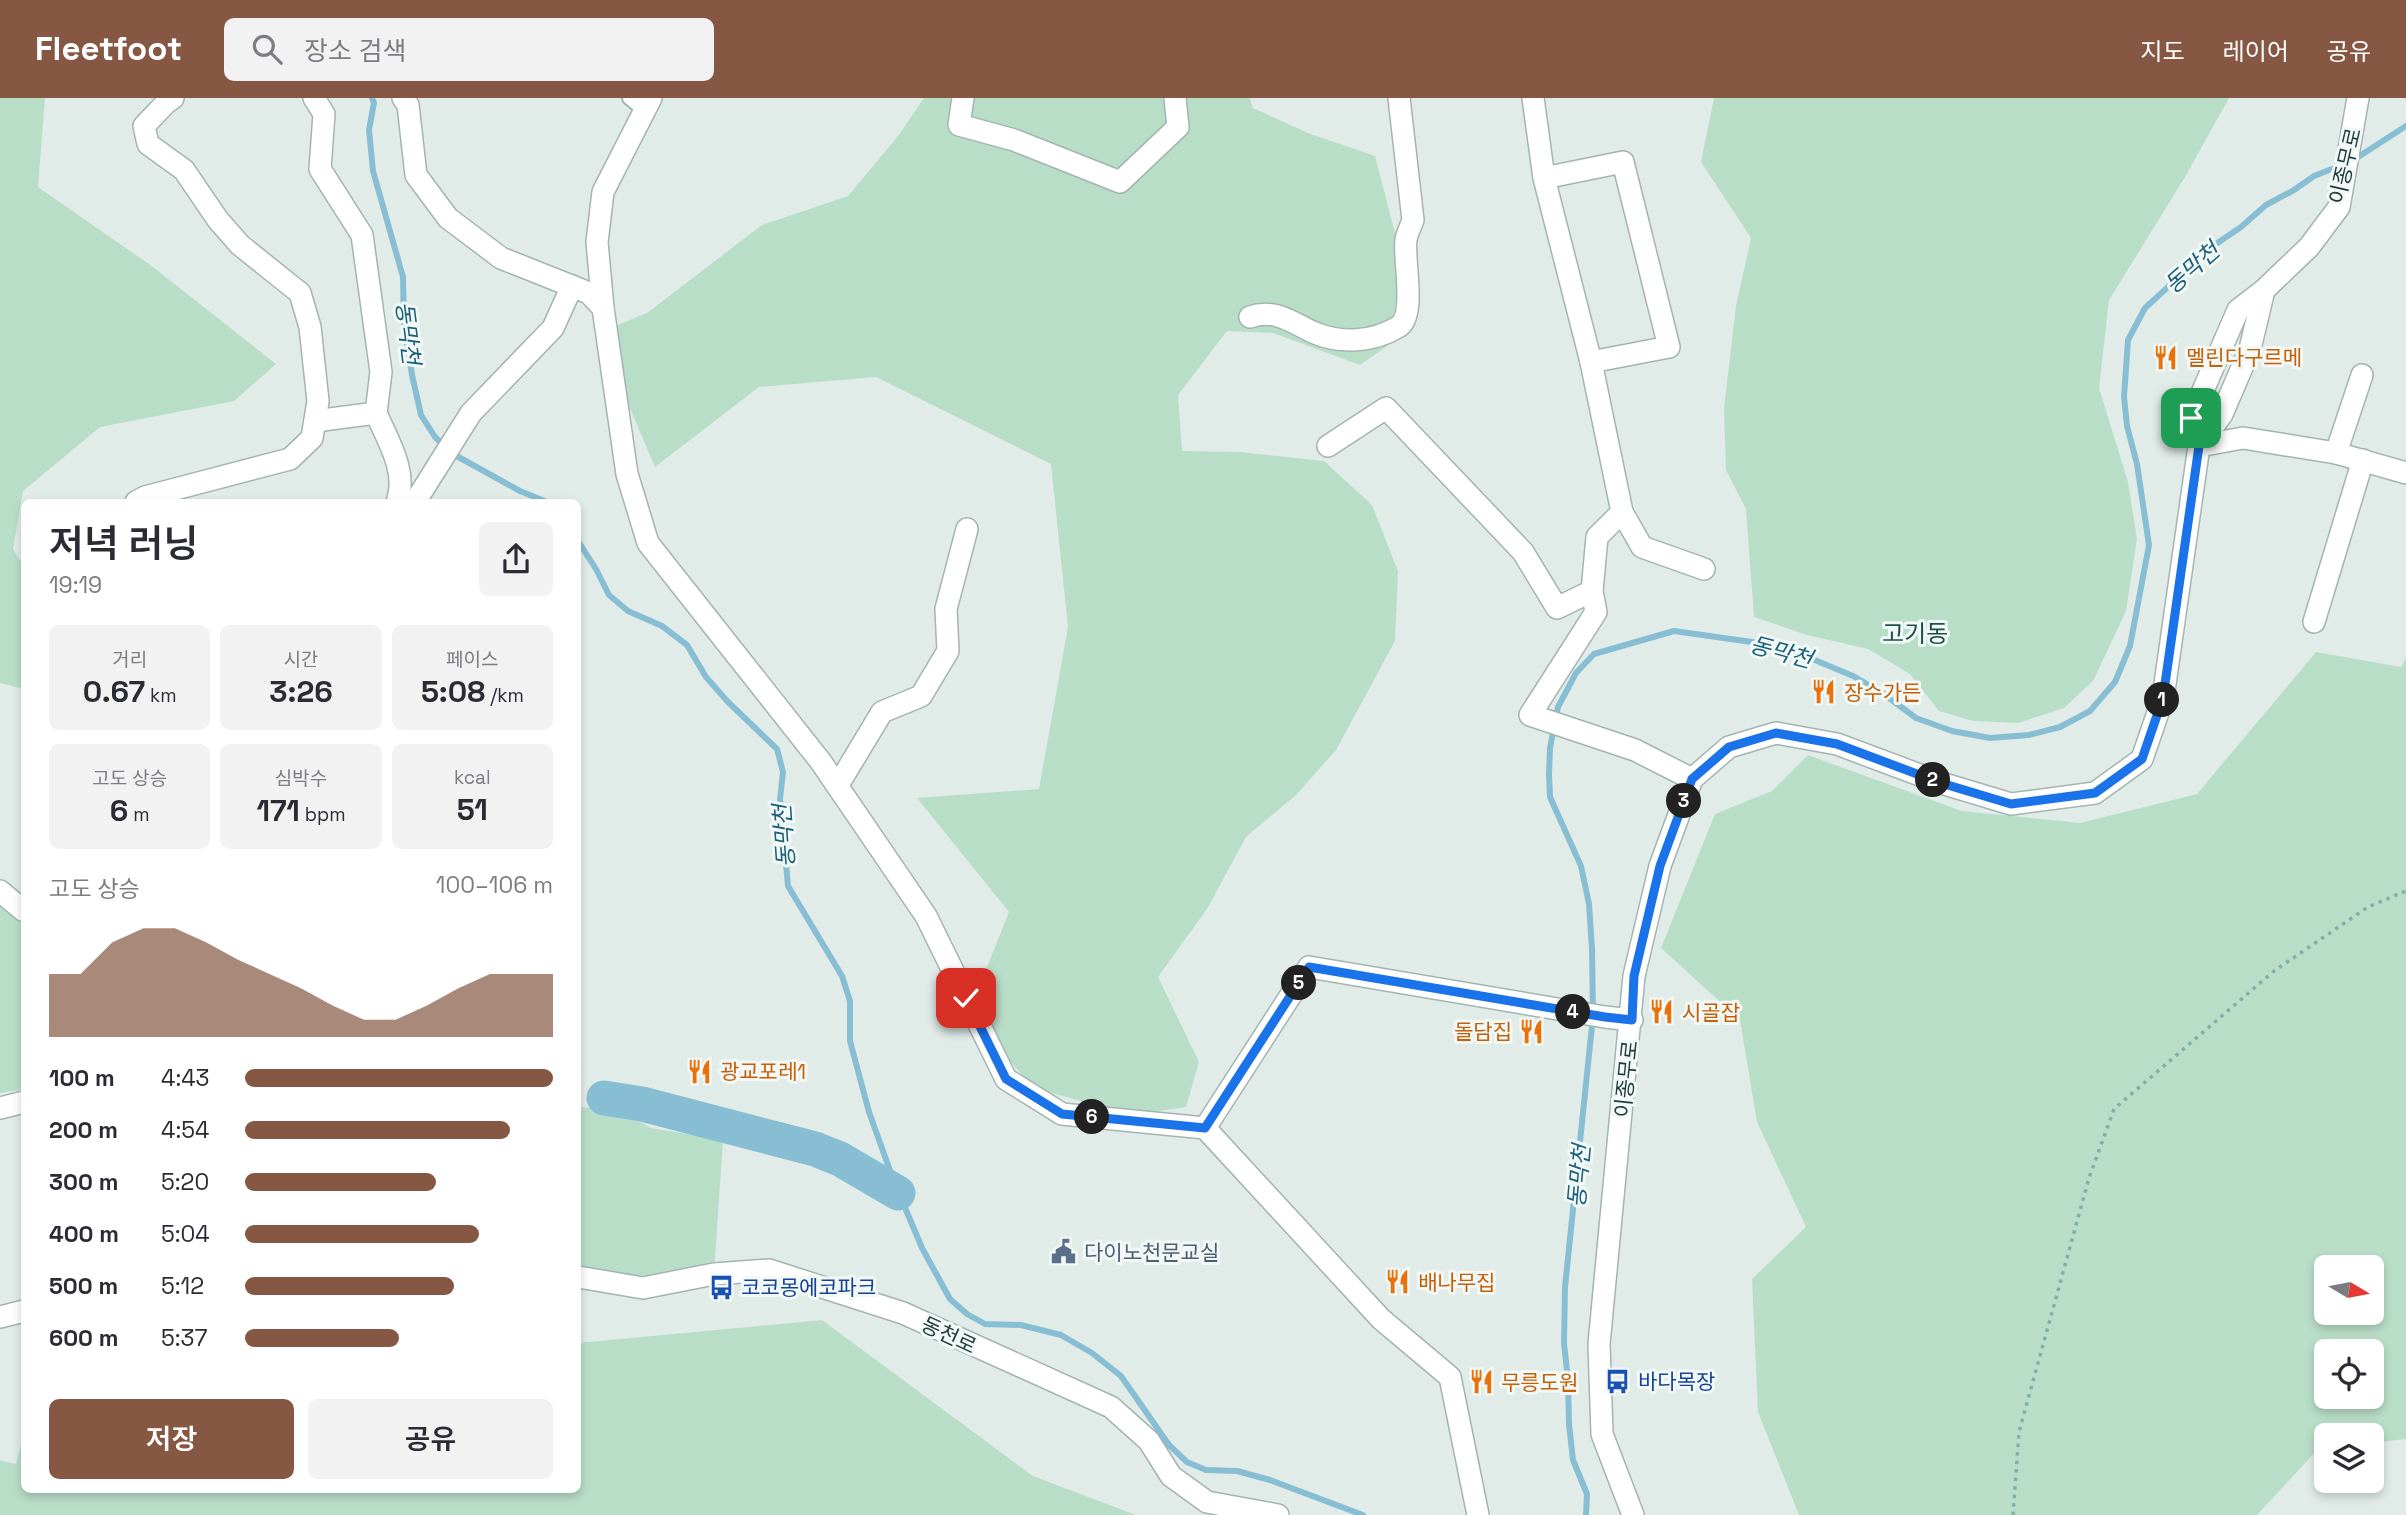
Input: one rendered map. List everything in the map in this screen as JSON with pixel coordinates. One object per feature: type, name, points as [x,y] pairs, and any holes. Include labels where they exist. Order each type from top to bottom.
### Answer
[{"type":"street","points":[[141,499],[290,459],[312,438],[318,401],[312,339],[300,293],[240,245],[218,220],[184,170],[148,144],[144,126],[173,98]]},
{"type":"street","points":[[402,98],[408,105],[416,175],[448,218],[501,258],[589,293],[603,308]]},
{"type":"street","points":[[963,98],[958,125],[1014,140],[1120,182],[1178,127],[1175,98]]},
{"type":"street","points":[[1250,317],[1270,313],[1287,318],[1316,334],[1348,341],[1372,337],[1400,326],[1407,315],[1406,238],[1413,220],[1399,98]]},
{"type":"street","points":[[1533,98],[1544,178],[1591,362],[1622,512],[1642,547],[1704,569]]},
{"type":"street","name":"이종무로","points":[[1633,1515],[1602,1434],[1599,1344],[1632,1020],[1634,976],[1660,866],[1692,779],[1729,747],[1776,733],[1837,744],[1941,783],[2011,804],[2095,793],[2142,759],[2163,698],[2199,446],[2191,418],[2238,310],[2264,290],[2309,247],[2339,207],[2358,98]]},
{"type":"street","points":[[642,102],[603,191],[597,242],[603,308],[627,474],[648,543],[838,785],[926,916],[1006,1079],[1062,1114],[1205,1128],[1381,1319],[1450,1377],[1478,1515]]},
{"type":"street","points":[[325,103],[320,169],[362,235],[381,372],[376,413],[399,469],[402,489],[398,499]]},
{"type":"street","points":[[1544,178],[1623,162],[1669,348],[1591,362]]},
{"type":"street","points":[[417,499],[471,413],[553,328],[572,286]]},
{"type":"street","points":[[2336,453],[2362,375]]},
{"type":"street","points":[[1328,446],[1386,408],[1523,552],[1557,608],[1592,591]]},
{"type":"street","points":[[315,421],[376,413]]},
{"type":"street","points":[[2199,446],[2243,438],[2336,453],[2406,473]]},
{"type":"street","points":[[2314,622],[2363,460]]},
{"type":"street","points":[[1622,512],[1597,537],[1592,591],[1596,612],[1530,715],[1635,750],[1692,779]]},
{"type":"street","points":[[838,785],[882,712],[920,696],[948,651],[946,609],[967,529]]},
{"type":"street","points":[[0,891],[21,908]]},
{"type":"street","points":[[1205,1128],[1309,967],[1632,1020]]},
{"type":"street","points":[[0,1108],[21,1103]]},
{"type":"street","name":"동천로","points":[[581,1278],[643,1288],[714,1274],[769,1270],[903,1313],[1111,1407],[1149,1441],[1171,1476],[1207,1502],[1278,1515]]},
{"type":"street","points":[[0,1317],[21,1312]]},
{"type":"path","points":[[2013,1515],[2019,1432],[2090,1178],[2114,1109],[2274,971],[2368,907],[2406,891]]},
{"type":"green space","points":[[0,98],[45,98],[38,187],[153,267],[276,364],[234,401],[100,427],[23,491],[13,549],[21,562],[21,688],[0,683]]},
{"type":"green space","points":[[924,98],[1250,98],[1253,108],[1308,133],[1375,156],[1402,260],[1390,344],[1360,365],[1273,333],[1227,331],[1178,395],[1182,451],[1240,452],[1324,461],[1372,505],[1398,571],[1395,641],[1336,750],[1297,794],[1246,837],[1207,909],[1158,977],[1199,1062],[1186,1107],[1133,1115],[1033,1088],[969,1012],[1009,912],[917,798],[1039,789],[1068,627],[1051,464],[876,377],[759,387],[655,467],[598,333],[647,313],[762,225],[848,196],[898,136]]},
{"type":"green space","points":[[1714,98],[2229,98],[2185,177],[2109,300],[2099,388],[2128,482],[2137,539],[2126,611],[2093,681],[2064,708],[2018,723],[1973,721],[1939,711],[1910,674],[1868,649],[1807,635],[1754,617],[1746,509],[1726,470],[1724,408],[1736,306],[1751,238],[1701,162]]},
{"type":"green space","points":[[2316,652],[2401,667],[2406,658],[2406,1439],[2384,1442],[2384,1423],[2314,1423],[2314,1453],[2257,1515],[1799,1515],[1758,1412],[1752,1279],[1806,1227],[1757,1122],[1740,1020],[1661,948],[1715,814],[1772,791],[1808,755],[1962,811],[2080,823],[2197,794]]},
{"type":"green space","points":[[0,906],[21,924],[21,1090],[0,1093]]},
{"type":"green space","points":[[581,1107],[618,1110],[651,1128],[723,1140],[714,1274],[581,1277]]},
{"type":"green space","points":[[822,1320],[1033,1476],[1136,1515],[0,1515],[0,1460],[16,1464],[21,1445],[21,1493],[581,1493],[581,1343]]},
{"type":"waterway","name":"동막천","points":[[372,98],[374,103],[369,130],[373,171],[403,277],[404,324],[421,415],[435,437],[453,454],[540,499]]},
{"type":"waterway","name":"동막천","points":[[2352,161],[2406,126]]},
{"type":"waterway","name":"동막천","points":[[1586,1515],[1587,1494],[1573,1460],[1564,1343],[1565,1287],[1593,1016],[1592,949],[1589,904],[1581,866],[1550,797],[1549,774],[1550,748],[1558,707],[1576,673],[1594,654],[1674,631],[1766,644],[1810,658],[1853,676],[1881,692],[1916,718],[1952,731],[1990,738],[2029,735],[2060,727],[2090,711],[2115,682],[2130,646],[2149,545],[2124,397],[2128,340],[2145,308],[2213,246],[2241,227],[2266,205],[2314,176],[2342,165]]},
{"type":"waterway","name":"동막천","points":[[581,546],[609,595],[628,611],[662,626],[687,645],[706,677],[777,749],[783,772],[780,799],[788,886],[842,976],[850,1001],[850,1041],[869,1112],[922,1248],[950,1299],[967,1314],[985,1324],[1021,1325],[1061,1335],[1092,1353],[1121,1376],[1169,1445],[1187,1462],[1206,1470],[1237,1471],[1270,1480],[1363,1515]]},
{"type":"waterway","name":"동막천","points":[[604,1098],[642,1104],[815,1149],[840,1159],[898,1193]]},
{"type":"place","name":"멜린다구르메","points":[[2166,357]]},
{"type":"place","name":"장수가든","points":[[1824,692]]},
{"type":"place","name":"시골잡","points":[[1662,1012]]},
{"type":"place","name":"돌담집","points":[[1532,1031]]},
{"type":"place","name":"광교포레1","points":[[700,1071]]},
{"type":"place","name":"다이노천문교실","points":[[1064,1252]]},
{"type":"place","name":"배나무집","points":[[1398,1282]]},
{"type":"place","name":"코코몽에코파크","points":[[721,1287]]},
{"type":"place","name":"바다목장","points":[[1618,1381]]},
{"type":"place","name":"무릉도원","points":[[1481,1382]]},
{"type":"district","name":"고기동","points":[[1915,633]]},
{"type":"route","points":[[966,998],[1006,1079],[1062,1114],[1205,1128],[1309,967],[1632,1020],[1634,976],[1660,866],[1692,779],[1729,747],[1776,733],[1837,744],[1941,783],[2011,804],[2095,793],[2142,759],[2163,698],[2199,446],[2191,418]]}]
